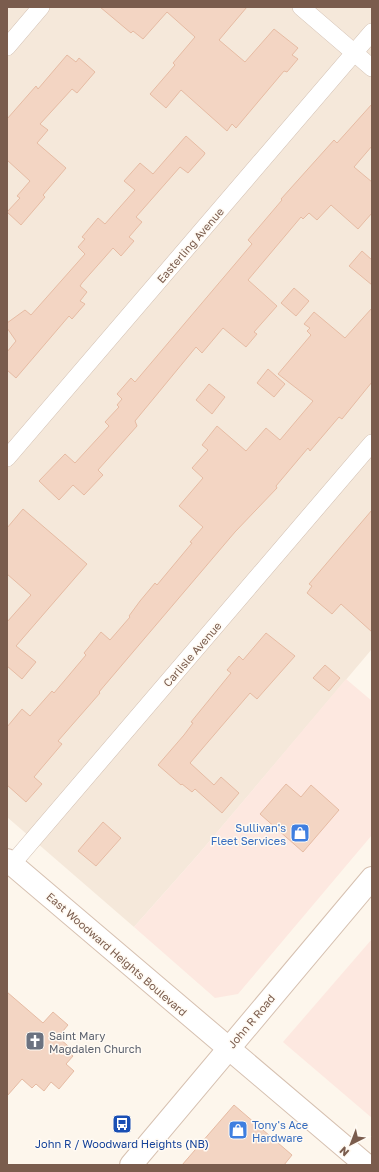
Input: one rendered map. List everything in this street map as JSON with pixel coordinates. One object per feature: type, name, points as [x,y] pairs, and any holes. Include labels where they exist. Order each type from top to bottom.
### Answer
[{"type":"street","points":[[7,47],[41,7]]},
{"type":"street","points":[[301,7],[372,68]]},
{"type":"street","name":"Easterling Avenue","points":[[7,458],[372,32]]},
{"type":"street","name":"Carlisle Avenue","points":[[10,862],[372,443]]},
{"type":"street","name":"East Woodward Heights Boulevard","points":[[10,862],[366,1165]]},
{"type":"street","name":"John R Road","points":[[131,1165],[372,878]]},
{"type":"shaded area","points":[[7,7],[372,7],[372,649],[197,856],[134,927],[7,817]]},
{"type":"shaded area","points":[[346,679],[372,701],[372,835],[238,994],[215,998],[134,927],[197,856]]},
{"type":"shaded area","points":[[372,939],[372,1118],[283,1042]]},
{"type":"building","points":[[100,7],[247,7],[219,40],[245,62],[274,29],[298,48],[292,55],[298,59],[287,72],[284,71],[236,128],[232,124],[227,131],[181,90],[166,108],[150,94],[175,65],[173,63],[195,37],[167,12],[143,39],[133,31],[131,33]]},
{"type":"building","points":[[67,55],[76,62],[79,58],[95,72],[77,93],[72,89],[40,124],[48,130],[37,143],[66,168],[43,195],[45,197],[21,225],[7,212],[20,198],[17,196],[30,181],[7,160],[7,119],[36,86],[38,89]]},
{"type":"building","points":[[372,104],[372,146],[354,167],[372,182],[372,213],[358,229],[331,205],[317,220],[309,213],[303,219],[301,217],[248,280],[277,306],[254,332],[257,334],[246,347],[223,328],[202,353],[196,347],[135,421],[137,426],[98,470],[103,475],[84,495],[73,485],[59,500],[39,481],[65,454],[75,463],[109,426],[105,422],[119,407],[117,405],[122,399],[117,394],[131,378],[135,382],[252,244],[248,240],[282,200],[281,199],[334,140],[337,143]]},
{"type":"building","points":[[186,136],[205,153],[204,155],[188,173],[180,167],[136,217],[142,222],[129,237],[134,241],[121,256],[113,248],[82,283],[80,286],[87,292],[80,301],[85,304],[72,319],[69,316],[16,378],[7,370],[7,352],[16,341],[7,328],[7,323],[25,310],[31,315],[85,254],[78,247],[85,239],[82,237],[98,218],[105,224],[135,190],[124,181],[140,163],[153,174]]},
{"type":"building","points":[[362,251],[372,260],[372,285],[349,266]]},
{"type":"building","points":[[294,288],[309,301],[296,316],[281,303]]},
{"type":"building","points":[[372,308],[372,382],[342,419],[339,417],[310,451],[308,448],[276,486],[277,488],[235,532],[58,741],[62,744],[34,777],[42,784],[26,802],[7,785],[7,727],[22,709],[30,716],[52,691],[54,693],[86,655],[84,653],[101,632],[110,640],[130,617],[129,616],[140,601],[155,583],[157,585],[192,543],[190,542],[203,527],[179,506],[203,478],[192,468],[208,450],[202,445],[217,426],[246,451],[266,428],[280,440],[313,401],[278,374],[311,335],[307,331],[310,328],[304,324],[314,312],[345,338]]},
{"type":"building","points":[[268,369],[285,384],[274,397],[257,383]]},
{"type":"building","points":[[209,384],[225,397],[212,414],[196,400]]},
{"type":"building","points":[[23,509],[87,564],[16,646],[36,662],[22,679],[7,666],[7,622],[31,595],[7,574],[7,528]]},
{"type":"building","points":[[372,510],[372,632],[341,604],[332,614],[307,593],[312,586],[309,584]]},
{"type":"building","points":[[266,633],[295,656],[257,699],[250,693],[190,763],[214,785],[221,777],[239,793],[222,813],[195,789],[192,792],[182,784],[181,785],[158,765],[184,735],[193,723],[191,722],[231,673],[227,670],[239,656],[243,660]]},
{"type":"building","points":[[325,665],[340,678],[329,691],[313,678]]},
{"type":"building","name":"Sullivan's Fleet Services","points":[[286,784],[301,797],[311,785],[339,810],[303,852],[260,814]]},
{"type":"building","points":[[103,822],[121,838],[96,866],[78,851]]},
{"type":"building","name":"Saint Mary Magdalen Church","points":[[7,992],[43,1023],[53,1012],[68,1025],[58,1037],[68,1046],[65,1049],[73,1056],[66,1064],[74,1071],[59,1089],[51,1082],[44,1091],[36,1084],[32,1088],[22,1079],[7,1096]]},
{"type":"building","name":"Tony's Ace Hardware","points":[[234,1105],[292,1155],[284,1165],[182,1165]]},
{"type":"place","name":"Sullivan's Fleet Services","points":[[300,833]]},
{"type":"place","name":"Saint Mary Magdalen Church","points":[[35,1041]]},
{"type":"place","name":"John R / Woodward Heights (NB)","points":[[122,1124]]},
{"type":"place","name":"Tony's Ace Hardware","points":[[238,1130]]}]
